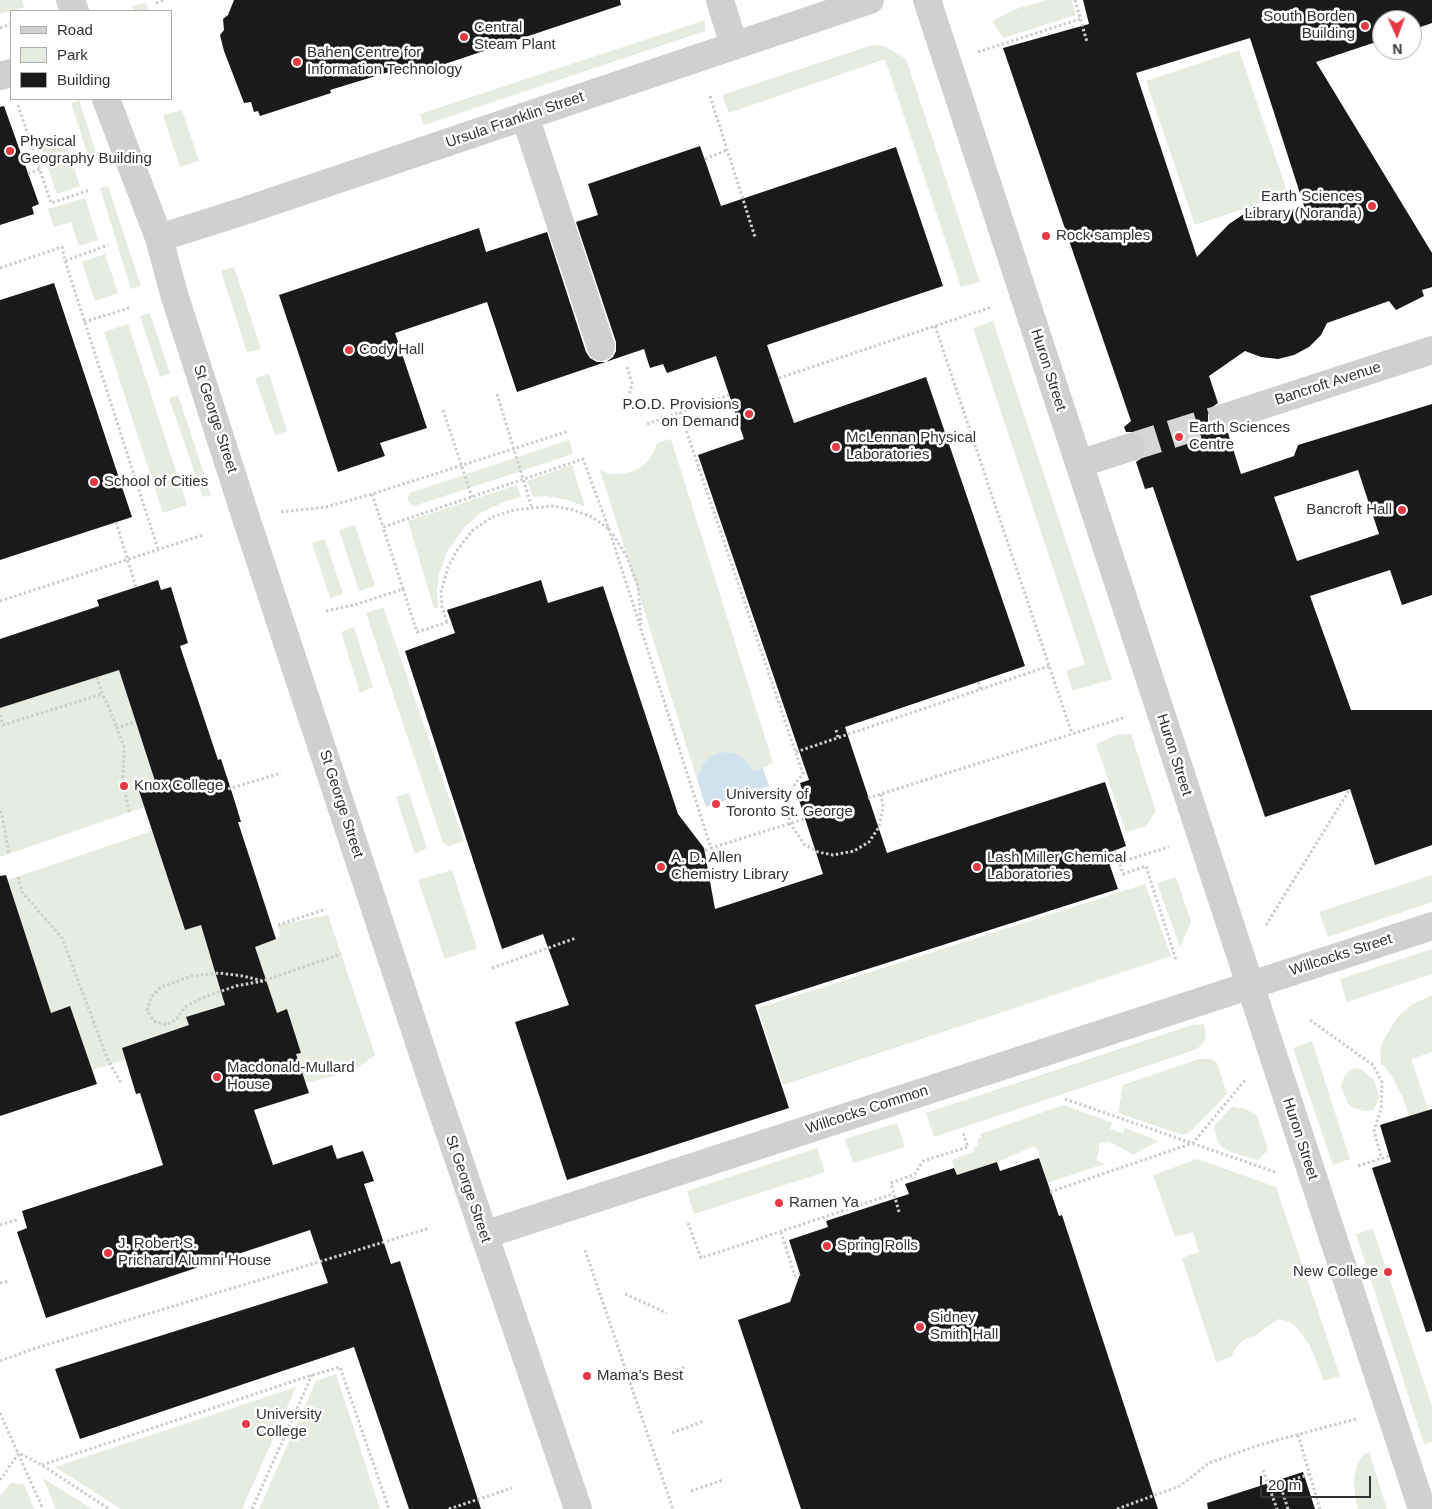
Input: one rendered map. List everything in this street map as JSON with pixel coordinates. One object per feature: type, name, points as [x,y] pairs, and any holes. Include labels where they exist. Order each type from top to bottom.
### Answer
[{"type":"street","points":[[720,0],[734,46]]},
{"type":"street","name":"Ursula Franklin Street","points":[[159,238],[870,0]]},
{"type":"street","name":"Huron Street","points":[[927,0],[1422,1509]]},
{"type":"street","name":"St George Street","points":[[106,100],[159,238],[174,294],[242,503],[484,1235],[578,1509]]},
{"type":"street","points":[[525,116],[601,347]]},
{"type":"street","name":"Bancroft Avenue","points":[[1223,418],[1432,350]]},
{"type":"street","points":[[1079,464],[1131,447]]},
{"type":"street","name":"Willcocks Street","points":[[1250,985],[1432,926]]},
{"type":"street","name":"Willcocks Common","points":[[484,1235],[1250,985]]},
{"type":"path","points":[[156,2],[163,0]]},
{"type":"path","points":[[1075,0],[1087,42]]},
{"type":"path","points":[[976,53],[1080,19]]},
{"type":"path","points":[[710,96],[755,237]]},
{"type":"path","points":[[18,105],[51,203],[90,190]]},
{"type":"path","points":[[705,159],[727,150]]},
{"type":"path","points":[[28,174],[40,170]]},
{"type":"path","points":[[65,261],[108,245]]},
{"type":"path","points":[[0,268],[62,247],[84,322],[158,549]]},
{"type":"path","points":[[779,378],[992,307]]},
{"type":"path","points":[[84,322],[129,308]]},
{"type":"path","points":[[935,326],[1072,734]]},
{"type":"path","points":[[497,394],[532,508]]},
{"type":"path","points":[[647,424],[729,395]]},
{"type":"path","points":[[443,410],[472,497]]},
{"type":"path","points":[[680,412],[803,774],[795,784],[789,799],[788,812],[790,823],[804,844],[818,852],[833,855],[854,851],[869,842],[879,827],[883,808],[880,794]]},
{"type":"path","points":[[281,512],[326,507],[569,431]]},
{"type":"path","points":[[383,526],[583,459],[609,529],[711,848]]},
{"type":"path","points":[[372,494],[417,632],[449,622],[442,607],[441,592],[448,567],[458,549],[473,530],[492,517],[514,510],[553,506],[573,510],[592,517],[609,529],[627,557],[638,586],[641,630]]},
{"type":"path","points":[[116,522],[136,587]]},
{"type":"path","points":[[0,601],[204,535]]},
{"type":"path","points":[[326,611],[354,605],[403,589]]},
{"type":"path","points":[[796,752],[1049,666]]},
{"type":"path","points":[[97,677],[102,694],[124,746],[123,782],[129,812]]},
{"type":"path","points":[[978,682],[980,689]]},
{"type":"path","points":[[0,715],[2,726],[102,694]]},
{"type":"path","points":[[868,798],[1126,717]]},
{"type":"path","points":[[118,728],[135,722]]},
{"type":"path","points":[[836,730],[838,737]]},
{"type":"path","points":[[228,789],[281,773]]},
{"type":"path","points":[[1262,930],[1350,789]]},
{"type":"path","points":[[0,811],[8,854]]},
{"type":"path","points":[[705,850],[804,818]]},
{"type":"path","points":[[1120,862],[1169,847]]},
{"type":"path","points":[[1115,850],[1123,874],[1146,866],[1176,960]]},
{"type":"path","points":[[18,877],[22,892],[62,938],[108,1060],[121,1083]]},
{"type":"path","points":[[278,925],[326,909]]},
{"type":"path","points":[[492,968],[576,938]]},
{"type":"path","points":[[263,981],[219,973],[192,976],[162,987],[151,998],[147,1011],[154,1022],[166,1025],[177,1019],[185,1007],[202,998],[236,986],[263,981],[341,954]]},
{"type":"path","points":[[1310,1020],[1372,1065],[1382,1082],[1381,1109],[1374,1131],[1382,1159]]},
{"type":"path","points":[[1050,1192],[1193,1143],[1245,1080]]},
{"type":"path","points":[[1065,1099],[1276,1172]]},
{"type":"path","points":[[899,1212],[890,1183],[915,1174],[923,1161],[968,1147],[963,1133]]},
{"type":"path","points":[[1358,1166],[1389,1156]]},
{"type":"path","points":[[688,1222],[701,1258],[893,1194]]},
{"type":"path","points":[[0,1225],[19,1219]]},
{"type":"path","points":[[0,1361],[36,1348],[430,1228]]},
{"type":"path","points":[[781,1232],[795,1276],[800,1274]]},
{"type":"path","points":[[585,1250],[673,1509]]},
{"type":"path","points":[[0,1283],[10,1281]]},
{"type":"path","points":[[625,1294],[668,1313]]},
{"type":"path","points":[[42,1465],[312,1374],[340,1367],[389,1509]]},
{"type":"path","points":[[655,1381],[686,1367]]},
{"type":"path","points":[[252,1509],[312,1374]]},
{"type":"path","points":[[0,1413],[43,1509]]},
{"type":"path","points":[[1116,1509],[1180,1486],[1210,1463],[1259,1445],[1356,1419]]},
{"type":"path","points":[[672,1433],[704,1421]]},
{"type":"path","points":[[1298,1435],[1320,1509]]},
{"type":"path","points":[[19,1453],[42,1465],[109,1509]]},
{"type":"path","points":[[0,1480],[19,1453]]},
{"type":"path","points":[[1264,1470],[1277,1509]]},
{"type":"path","points":[[1288,1509],[1280,1484],[1310,1474]]},
{"type":"path","points":[[691,1491],[723,1480]]},
{"type":"path","points":[[449,1509],[512,1488]]},
{"type":"green space","points":[[0,0],[22,0],[24,7],[0,14]]},
{"type":"green space","points":[[1047,0],[1071,0],[1076,15],[1003,38],[992,21],[1016,9]]},
{"type":"green space","points":[[146,3],[149,10],[134,10],[132,6]]},
{"type":"green space","points":[[705,20],[705,31],[424,125],[420,114]]},
{"type":"green space","points":[[873,45],[884,46],[906,59],[980,282],[961,287],[885,59],[729,113],[722,95]]},
{"type":"green space","points":[[1239,50],[1288,194],[1195,225],[1146,81]]},
{"type":"green space","points":[[79,100],[98,159],[90,161],[71,103]]},
{"type":"green space","points":[[182,110],[199,161],[180,167],[163,115]]},
{"type":"green space","points":[[63,135],[80,186],[57,194],[40,144]]},
{"type":"green space","points":[[108,186],[141,286],[131,289],[100,188]]},
{"type":"green space","points":[[85,198],[98,240],[79,246],[71,222],[54,227],[48,209]]},
{"type":"green space","points":[[105,254],[118,293],[95,301],[82,262]]},
{"type":"green space","points":[[234,267],[261,349],[247,352],[221,271]]},
{"type":"green space","points":[[150,313],[170,374],[160,377],[140,316]]},
{"type":"green space","points":[[993,321],[1112,679],[1073,691],[1066,671],[1085,664],[973,328]]},
{"type":"green space","points":[[128,324],[187,505],[163,513],[104,332]]},
{"type":"green space","points":[[269,374],[287,431],[275,435],[255,378]]},
{"type":"green space","points":[[178,395],[211,495],[203,497],[169,398]]},
{"type":"green space","points":[[671,439],[773,763],[752,772],[749,764],[735,753],[717,753],[700,772],[697,779],[600,470],[609,474],[631,472],[640,468],[648,461],[657,443]]},
{"type":"green space","points":[[569,440],[573,454],[414,506],[408,501],[410,493]]},
{"type":"green space","points":[[572,465],[585,507],[568,500],[545,496],[533,497],[527,481]]},
{"type":"green space","points":[[517,485],[521,497],[504,502],[480,513],[463,529],[448,550],[439,574],[438,607],[434,609],[408,521]]},
{"type":"green space","points":[[355,525],[375,586],[359,591],[339,530]]},
{"type":"green space","points":[[325,539],[343,594],[330,598],[312,543]]},
{"type":"green space","points":[[383,607],[464,841],[449,846],[443,843],[366,613]]},
{"type":"green space","points":[[354,627],[373,687],[360,693],[341,632]]},
{"type":"green space","points":[[119,669],[155,781],[138,788],[144,807],[0,857],[0,708]]},
{"type":"green space","points":[[1131,734],[1156,811],[1146,826],[1126,832],[1096,744],[1117,735]]},
{"type":"green space","points":[[409,793],[427,848],[415,854],[396,797]]},
{"type":"green space","points":[[152,831],[185,930],[205,923],[205,938],[212,961],[281,937],[278,925],[328,915],[375,1055],[353,1071],[306,1083],[296,1054],[301,1052],[287,1010],[277,1013],[214,1008],[187,1017],[193,1038],[92,1070],[70,1007],[51,1013],[8,880]]},
{"type":"green space","points":[[452,870],[477,948],[445,959],[418,880]]},
{"type":"green space","points":[[1432,875],[1432,902],[1328,937],[1319,912]]},
{"type":"green space","points":[[1176,877],[1191,922],[1180,947],[1157,883]]},
{"type":"green space","points":[[1145,884],[1171,956],[783,1085],[758,1008]]},
{"type":"green space","points":[[1432,949],[1432,974],[1347,1002],[1340,979]]},
{"type":"green space","points":[[1432,995],[1432,1052],[1411,1059],[1432,1121],[1421,1149],[1402,1096],[1391,1075],[1381,1063],[1380,1050],[1383,1041],[1397,1018],[1411,1005]]},
{"type":"green space","points":[[1204,1024],[1205,1041],[1197,1049],[934,1137],[926,1113],[1192,1025]]},
{"type":"green space","points":[[1312,1041],[1350,1159],[1333,1165],[1293,1048]]},
{"type":"green space","points":[[1199,1059],[1211,1059],[1217,1063],[1227,1094],[1186,1134],[1180,1134],[1118,1113],[1123,1085]]},
{"type":"green space","points":[[1355,1068],[1361,1069],[1374,1080],[1379,1098],[1374,1110],[1365,1111],[1348,1104],[1341,1086],[1348,1072]]},
{"type":"green space","points":[[1064,1105],[1112,1123],[1110,1129],[1123,1133],[1125,1128],[1158,1141],[1132,1155],[1109,1142],[1099,1143],[1098,1161],[1104,1164],[1047,1183],[1038,1150],[1034,1146],[997,1162],[957,1175],[952,1160],[975,1151],[974,1147],[978,1146],[977,1140],[982,1138],[980,1134]]},
{"type":"green space","points":[[1232,1107],[1246,1109],[1257,1116],[1268,1150],[1258,1160],[1230,1152],[1220,1145],[1217,1140],[1214,1126]]},
{"type":"green space","points":[[897,1123],[905,1147],[853,1163],[845,1139]]},
{"type":"green space","points":[[817,1148],[825,1172],[694,1214],[687,1191]]},
{"type":"green space","points":[[1197,1159],[1276,1187],[1340,1376],[1324,1381],[1310,1346],[1299,1330],[1290,1322],[1279,1319],[1257,1335],[1243,1340],[1231,1357],[1216,1362],[1182,1258],[1199,1252],[1193,1232],[1175,1237],[1153,1175]]},
{"type":"green space","points":[[1373,1229],[1432,1406],[1432,1442],[1424,1444],[1356,1234]]},
{"type":"green space","points":[[336,1374],[380,1509],[259,1509],[316,1381]]},
{"type":"green space","points":[[296,1387],[242,1509],[121,1509],[55,1467]]},
{"type":"green space","points":[[1369,1452],[1387,1509],[1358,1509],[1354,1479],[1356,1468],[1362,1456]]},
{"type":"green space","points":[[43,1478],[92,1509],[56,1509]]},
{"type":"green space","points":[[11,1483],[24,1484],[34,1509],[0,1509],[0,1496]]},
{"type":"water","points":[[717,753],[735,753],[743,757],[752,771],[763,768],[769,786],[706,807],[697,779],[704,763],[710,757]]},
{"type":"building","points":[[234,0],[620,0],[621,5],[415,74],[412,65],[330,90],[331,93],[260,116],[258,111],[254,112],[251,102],[244,103],[224,51],[220,35],[224,30],[223,19],[228,15]]},
{"type":"building","name":"Earth Sciences Centre","points":[[1083,0],[1432,0],[1432,23],[1422,26],[1422,10],[1372,10],[1372,43],[1316,62],[1432,253],[1432,287],[1422,290],[1424,296],[1396,310],[1389,301],[1327,323],[1321,335],[1309,347],[1294,355],[1278,359],[1261,357],[1245,351],[1209,376],[1218,403],[1211,408],[1208,415],[1208,423],[1213,430],[1220,433],[1228,433],[1241,474],[1294,456],[1298,445],[1432,404],[1432,595],[1402,605],[1390,570],[1310,596],[1351,710],[1432,710],[1432,845],[1375,865],[1350,789],[1265,817],[1153,487],[1145,489],[1136,462],[1143,457],[1146,443],[1141,435],[1134,432],[1126,432],[1124,427],[1131,421],[1003,48],[1089,24]],"holes":[[[1250,38],[1305,209],[1256,211],[1244,214],[1229,224],[1197,257],[1136,73]],[[1358,470],[1379,534],[1297,561],[1274,497]]]},
{"type":"building","name":"Physical Geography Building","points":[[4,106],[39,204],[32,207],[34,214],[0,225],[0,107]]},
{"type":"building","points":[[700,146],[721,206],[896,147],[943,286],[767,345],[794,423],[926,377],[1025,666],[845,727],[887,853],[1105,782],[1126,846],[1106,854],[1118,889],[755,1005],[789,1108],[567,1180],[515,1022],[569,1005],[543,934],[502,949],[405,651],[455,633],[447,610],[541,580],[548,603],[603,586],[678,814],[704,848],[715,909],[823,874],[798,797],[804,795],[800,783],[809,780],[698,455],[744,439],[716,356],[667,373],[663,364],[650,368],[644,349],[606,362],[613,357],[616,351],[616,342],[576,222],[598,215],[588,184]]},
{"type":"building","name":"Cody Hall","points":[[479,228],[486,252],[547,232],[586,352],[590,358],[597,362],[606,362],[517,392],[487,302],[395,333],[427,428],[380,443],[385,456],[338,472],[279,295]]},
{"type":"building","points":[[54,283],[132,517],[0,560],[0,300]]},
{"type":"building","points":[[158,580],[161,590],[171,587],[188,643],[180,646],[218,760],[221,759],[241,822],[238,822],[276,939],[255,947],[277,1013],[287,1009],[301,1053],[296,1054],[309,1093],[254,1110],[273,1165],[332,1145],[337,1159],[363,1151],[374,1181],[364,1184],[391,1264],[400,1261],[481,1509],[409,1509],[354,1347],[80,1439],[55,1369],[328,1283],[310,1230],[46,1318],[17,1232],[27,1228],[22,1211],[163,1165],[140,1093],[136,1094],[122,1048],[189,1025],[186,1017],[225,1005],[201,925],[185,930],[138,788],[155,781],[119,670],[0,708],[0,639],[99,606],[97,600]]},
{"type":"building","points":[[6,875],[51,1013],[70,1006],[97,1084],[0,1116],[0,876]]},
{"type":"building","points":[[1432,1109],[1432,1331],[1426,1332],[1372,1168],[1391,1162],[1380,1125]]},
{"type":"building","name":"Sidney Smith Hall","points":[[1039,1158],[1059,1216],[1062,1215],[1158,1509],[801,1509],[738,1320],[790,1302],[800,1274],[789,1240],[828,1227],[826,1221],[909,1194],[905,1184],[954,1168],[957,1175],[997,1162],[1000,1171]]},
{"type":"building","points":[[1303,1472],[1315,1509],[1208,1509],[1207,1503]]},
{"type":"tunnel","points":[[1131,447],[1223,418]]},
{"type":"place","name":"South Borden Building","points":[[1365,26]]},
{"type":"place","name":"Central Steam Plant","points":[[464,37]]},
{"type":"place","name":"Bahen Centre for Information Technology","points":[[297,62]]},
{"type":"place","name":"Physical Geography Building","points":[[10,151]]},
{"type":"place","name":"Earth Sciences Library (Noranda)","points":[[1372,206]]},
{"type":"place","name":"Rock samples","points":[[1046,236]]},
{"type":"place","name":"Cody Hall","points":[[349,350]]},
{"type":"place","name":"P.O.D. Provisions on Demand","points":[[749,414]]},
{"type":"place","name":"Earth Sciences Centre","points":[[1179,437]]},
{"type":"place","name":"McLennan Physical Laboratories","points":[[836,447]]},
{"type":"place","name":"School of Cities","points":[[94,482]]},
{"type":"place","name":"Bancroft Hall","points":[[1402,510]]},
{"type":"place","name":"Knox College","points":[[124,786]]},
{"type":"place","name":"University of Toronto St. George","points":[[716,804]]},
{"type":"place","name":"A. D. Allen Chemistry Library","points":[[661,867]]},
{"type":"place","name":"Lash Miller Chemical Laboratories","points":[[977,867]]},
{"type":"place","name":"Macdonald-Mullard House","points":[[217,1077]]},
{"type":"place","name":"Ramen Ya","points":[[779,1203]]},
{"type":"place","name":"Spring Rolls","points":[[827,1246]]},
{"type":"place","name":"J. Robert S. Prichard Alumni House","points":[[108,1253]]},
{"type":"place","name":"New College","points":[[1388,1272]]},
{"type":"place","name":"Sidney Smith Hall","points":[[920,1327]]},
{"type":"place","name":"Mama's Best","points":[[587,1376]]},
{"type":"place","name":"University College","points":[[246,1424]]}]
